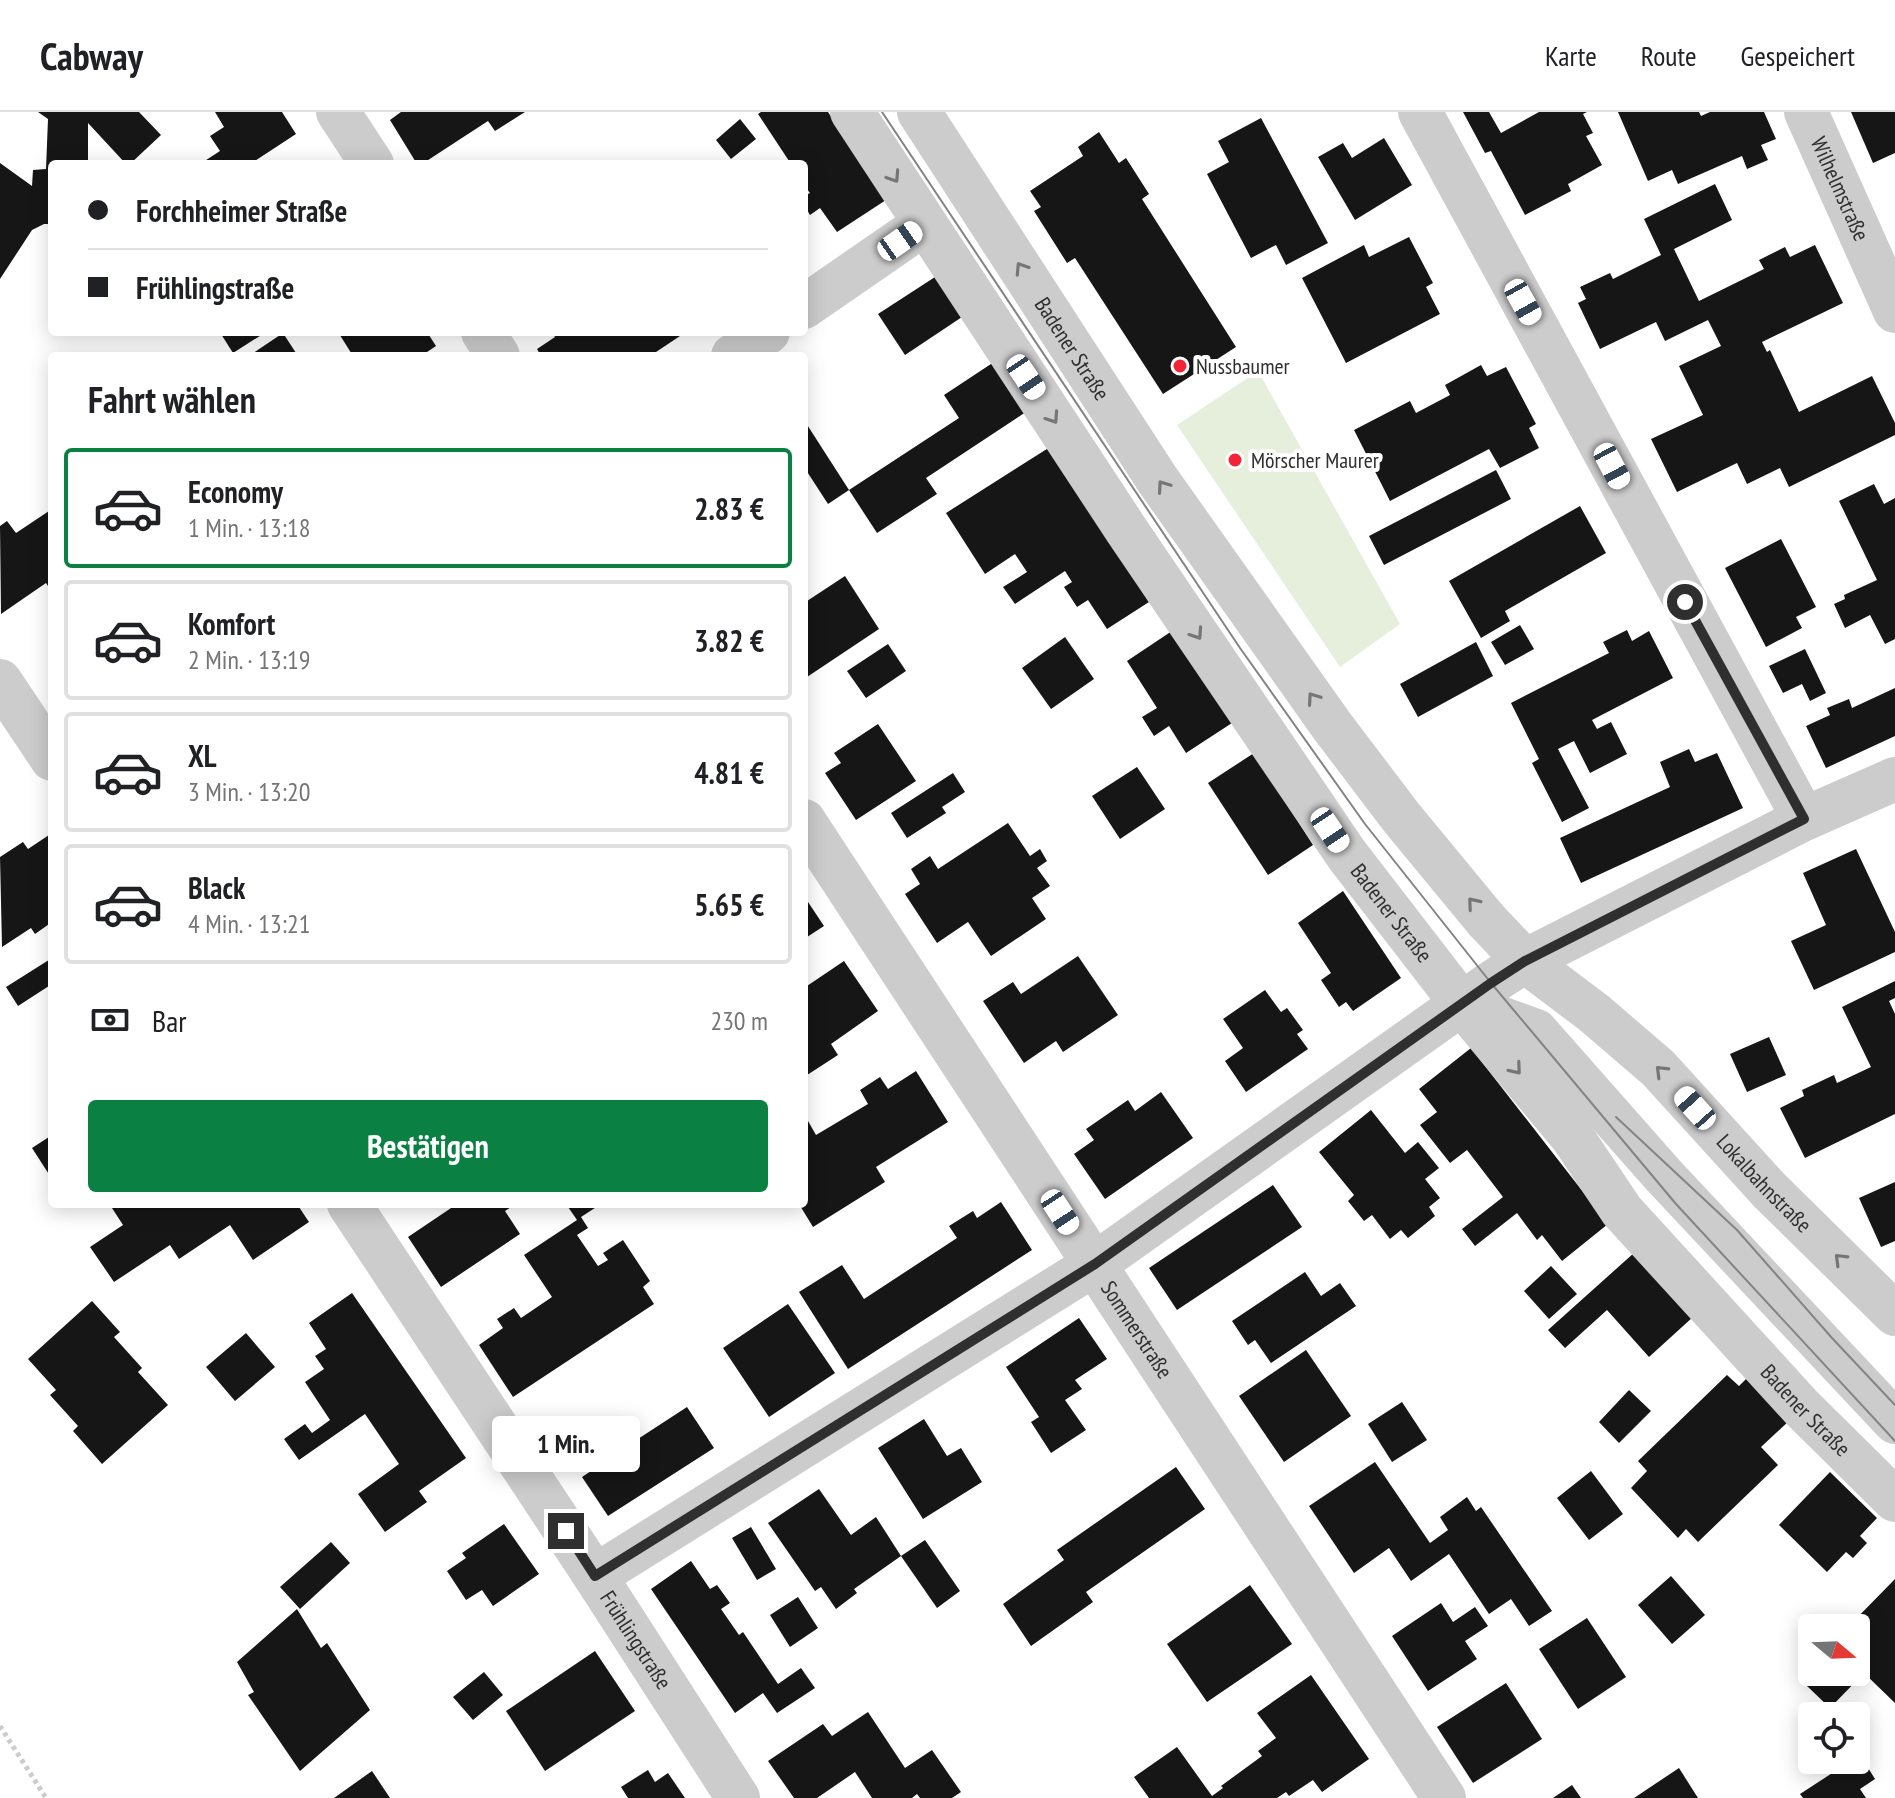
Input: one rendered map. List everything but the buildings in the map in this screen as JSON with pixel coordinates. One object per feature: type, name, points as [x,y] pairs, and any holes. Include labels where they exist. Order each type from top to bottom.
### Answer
[{"type":"street","points":[[338,112],[369,160]]},
{"type":"street","name":"Badener Straße","points":[[852,112],[1118,517],[1347,855],[1462,1004],[1573,1138],[1622,1211],[1802,1408],[1895,1500]]},
{"type":"street","name":"Badener Straße","points":[[919,112],[1157,479],[1332,726],[1401,817],[1486,920],[1525,961]]},
{"type":"street","points":[[1420,112],[1804,819]]},
{"type":"street","name":"Wilhelmstraße","points":[[1806,112],[1895,311]]},
{"type":"street","points":[[808,304],[924,224]]},
{"type":"street","points":[[739,352],[762,336]]},
{"type":"street","points":[[0,681],[48,753]]},
{"type":"street","points":[[595,1576],[1095,1264],[1525,961],[1804,819],[1895,779]]},
{"type":"street","name":"Sommerstraße","points":[[808,827],[1444,1798]]},
{"type":"street","points":[[1525,961],[1536,1031]]},
{"type":"street","name":"Lokalbahnstraße","points":[[1525,961],[1594,1013],[1658,1068],[1769,1190],[1895,1314]]},
{"type":"street","points":[[1462,1004],[1536,1031],[1664,1176],[1895,1422]]},
{"type":"street","name":"Frühlingstraße","points":[[352,1208],[738,1798]]},
{"type":"path","points":[[0,1726],[46,1798]]},
{"type":"green space","points":[[1258,371],[1400,624],[1340,667],[1177,425]]},
{"type":"tram line","points":[[882,112],[1240,648],[1365,824],[1491,983],[1676,1204],[1895,1441]]},
{"type":"tram line","points":[[1616,1117],[1737,1230],[1895,1405]]},
{"type":"place","name":"Nussbaumer","points":[[1180,366]]},
{"type":"place","name":"Mörscher Maurer","points":[[1235,460]]},
{"type":"route","points":[[566,1531],[595,1576],[1095,1264],[1525,961],[1804,819],[1685,602]]}]
